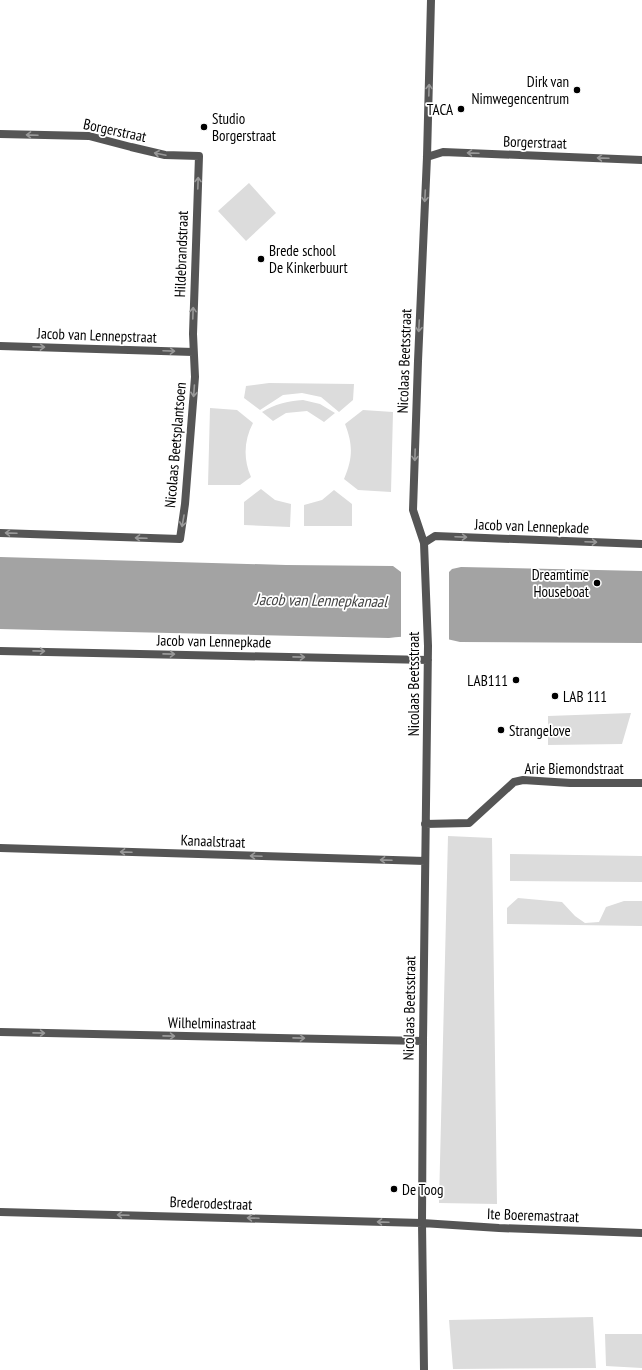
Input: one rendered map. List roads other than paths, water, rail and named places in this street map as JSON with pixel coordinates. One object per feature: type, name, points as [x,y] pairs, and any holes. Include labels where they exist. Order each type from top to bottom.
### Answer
[{"type":"street","name":"Nicolaas Beetsstraat","points":[[424,1370],[422,1223],[423,1041],[428,646],[424,543],[413,510],[427,157],[431,0]]},
{"type":"street","name":"Borgerstraat","points":[[0,134],[89,136],[166,155],[199,156]]},
{"type":"street","name":"Borgerstraat","points":[[427,157],[443,152],[642,160]]},
{"type":"street","name":"Hildebrandstraat","points":[[193,352],[199,156]]},
{"type":"street","name":"Jacob van Lennepstraat","points":[[0,346],[193,352]]},
{"type":"street","name":"Nicolaas Beetsplantsoen","points":[[0,533],[180,539],[185,504],[194,393],[195,377],[193,352]]},
{"type":"street","name":"Jacob van Lennepkade","points":[[424,543],[435,536],[642,544]]},
{"type":"street","name":"Jacob van Lennepkade","points":[[0,650],[428,660]]},
{"type":"street","name":"Arie Biemondstraat","points":[[425,824],[468,823],[514,782],[523,780],[570,783],[642,783]]},
{"type":"street","name":"Kanaalstraat","points":[[0,848],[425,861]]},
{"type":"street","name":"Wilhelminastraat","points":[[0,1032],[423,1041]]},
{"type":"street","name":"Brederodestraat","points":[[0,1212],[422,1223]]},
{"type":"street","name":"Ite Boeremastraat","points":[[422,1223],[499,1228],[642,1233]]},
{"type":"water","name":"Jacob van Lennepkanaal","points":[[0,557],[286,565],[393,566],[401,572],[449,572],[452,569],[461,567],[642,571],[642,643],[460,642],[443,638],[416,636],[389,638],[0,629]]},
{"type":"place","name":"Dirk van Nimwegencentrum","points":[[577,90]]},
{"type":"place","name":"TACA","points":[[461,109]]},
{"type":"place","name":"Studio Borgerstraat","points":[[204,127]]},
{"type":"place","name":"Brede school De Kinkerbuurt","points":[[261,259]]},
{"type":"place","name":"Dreamtime Houseboat","points":[[597,583]]},
{"type":"place","name":"LAB111","points":[[516,680]]},
{"type":"place","name":"LAB 111","points":[[555,696]]},
{"type":"place","name":"Strangelove","points":[[501,730]]},
{"type":"place","name":"De Toog","points":[[394,1189]]}]
